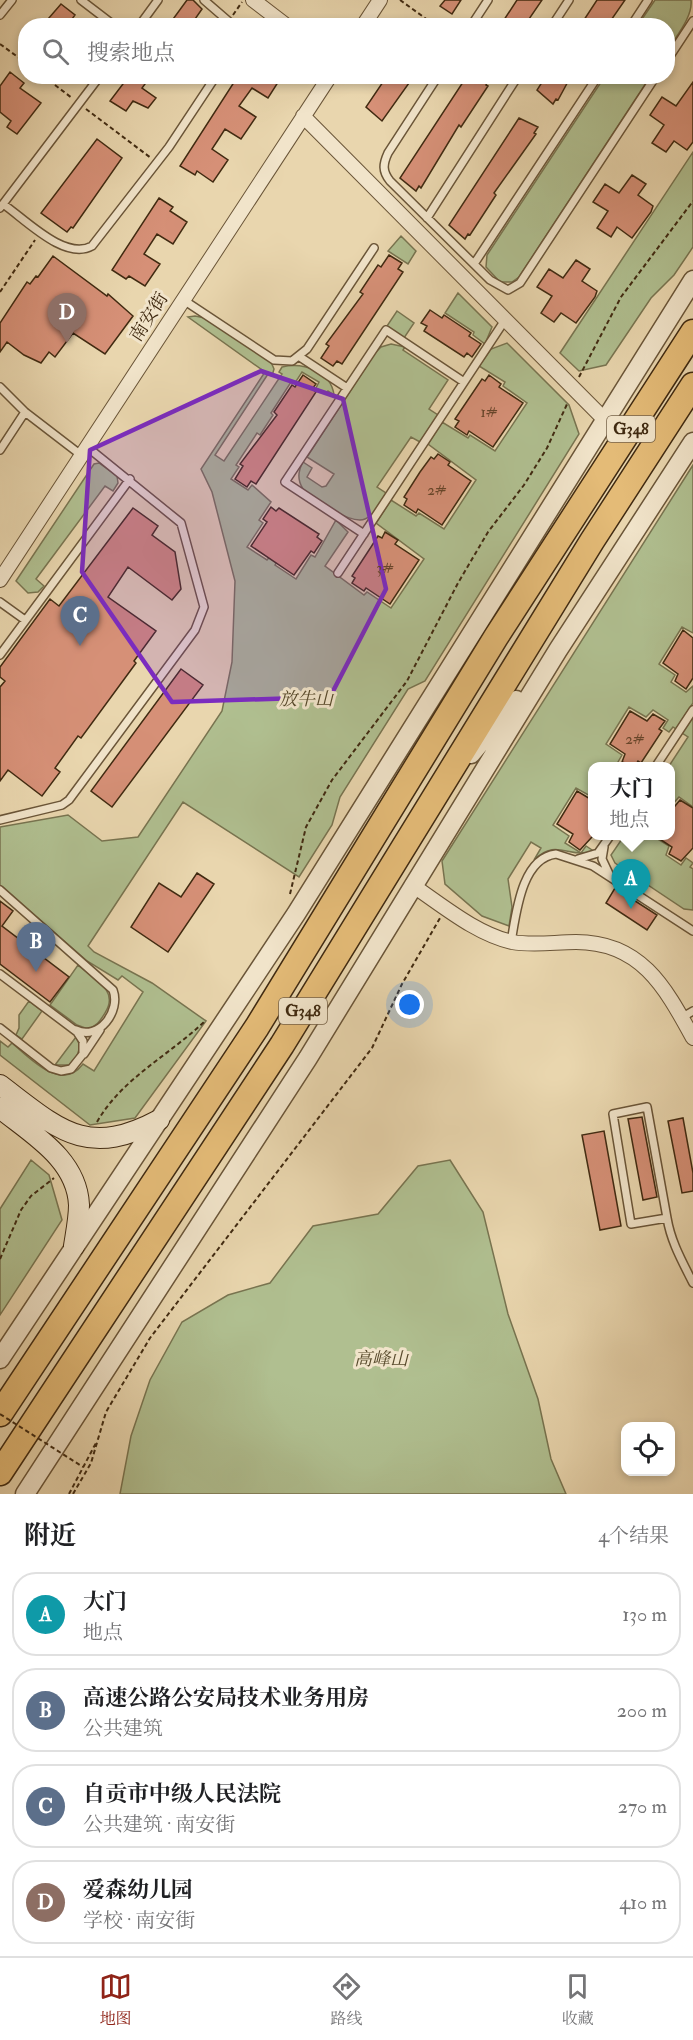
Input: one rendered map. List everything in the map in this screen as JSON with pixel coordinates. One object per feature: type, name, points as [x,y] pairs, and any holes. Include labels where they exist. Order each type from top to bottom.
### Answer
[{"type":"highway","name":"G348","points":[[0,1414],[257,1027],[496,637],[693,332]]},
{"type":"highway","name":"G348","points":[[0,1473],[282,1045],[592,541],[693,385]]},
{"type":"main road","points":[[0,1085],[53,1125],[71,1135],[115,1137],[133,1134],[159,1120]]},
{"type":"main road","points":[[0,1108],[52,1150],[67,1168],[76,1184],[79,1206],[74,1246]]},
{"type":"street","points":[[368,18],[380,0]]},
{"type":"street","points":[[260,2],[278,18]]},
{"type":"street","name":"南安街","points":[[0,580],[325,84]]},
{"type":"street","points":[[303,116],[605,420]]},
{"type":"street","points":[[0,1359],[252,981],[693,280]]},
{"type":"street","points":[[25,1494],[308,1058],[558,650],[693,442]]},
{"type":"street","points":[[378,781],[496,637]]},
{"type":"street","points":[[429,804],[558,650]]},
{"type":"street","points":[[412,885],[487,932],[511,942],[596,943],[627,952],[652,972],[687,1014],[693,1038]]},
{"type":"lane","points":[[0,15],[12,0]]},
{"type":"lane","points":[[81,0],[105,18]]},
{"type":"lane","points":[[145,18],[159,0]]},
{"type":"lane","points":[[204,0],[226,18]]},
{"type":"lane","points":[[476,18],[488,0]]},
{"type":"lane","points":[[557,18],[569,0]]},
{"type":"lane","points":[[636,18],[648,0]]},
{"type":"lane","points":[[675,48],[693,21]]},
{"type":"lane","points":[[94,84],[2,206],[71,250],[82,251],[92,246],[157,163],[211,84]]},
{"type":"lane","points":[[433,84],[388,153],[383,165],[390,181],[451,241]]},
{"type":"lane","points":[[513,84],[426,216],[474,264],[501,288],[507,290],[520,283],[651,84]]},
{"type":"lane","points":[[474,264],[593,84]]},
{"type":"lane","points":[[182,299],[274,360],[287,362],[300,357],[374,248]]},
{"type":"lane","points":[[338,573],[506,320]]},
{"type":"lane","points":[[364,534],[285,482],[386,330],[464,382]]},
{"type":"lane","points":[[300,357],[347,388]]},
{"type":"lane","points":[[0,387],[25,412],[130,479],[181,523],[204,607],[201,620],[69,800],[62,805],[0,820]]},
{"type":"lane","points":[[0,450],[25,412]]},
{"type":"lane","points":[[0,655],[130,479]]},
{"type":"lane","points":[[0,602],[25,620]]},
{"type":"lane","points":[[659,762],[693,710]]},
{"type":"lane","points":[[576,859],[594,855],[607,840]]},
{"type":"lane","points":[[608,840],[602,859],[613,879]]},
{"type":"lane","points":[[511,942],[518,894],[539,861],[556,854],[576,859],[613,879],[693,931]]},
{"type":"lane","points":[[0,890],[111,986],[116,1003],[80,1061],[68,1070],[54,1069],[0,1028]]},
{"type":"lane","points":[[676,920],[693,921]]},
{"type":"lane","points":[[0,974],[80,1035],[84,1046],[80,1061]]},
{"type":"lane","points":[[74,1029],[90,1033],[103,1025]]},
{"type":"lane","points":[[667,1218],[632,1224],[613,1114],[647,1107],[667,1218],[675,1248],[693,1282]]},
{"type":"path","points":[[233,18],[243,0]]},
{"type":"path","points":[[400,0],[425,18]]},
{"type":"path","points":[[0,44],[18,57]]},
{"type":"path","points":[[54,84],[157,163]]},
{"type":"path","points":[[288,898],[306,827],[332,780],[407,681],[488,532],[524,485],[547,448],[621,297],[693,201]]},
{"type":"path","points":[[0,292],[22,263],[41,231]]},
{"type":"path","points":[[71,1494],[91,1462],[106,1412],[117,1388],[150,1338],[372,1048],[402,984],[446,907]]},
{"type":"path","points":[[89,1137],[111,1103],[138,1073],[164,1056],[210,1016]]},
{"type":"path","points":[[0,1258],[21,1210],[32,1196],[67,1168]]},
{"type":"path","points":[[0,1414],[83,1467]]},
{"type":"path","points":[[71,1494],[99,1436]]},
{"type":"highlighted area","points":[[261,371],[343,399],[386,589],[330,697],[172,702],[82,572],[90,450]]},
{"type":"green space","points":[[655,0],[691,0],[687,20],[675,39],[675,18],[643,18]]},
{"type":"green space","points":[[600,84],[645,84],[519,277],[512,282],[500,282],[486,267],[487,255]]},
{"type":"green space","points":[[693,152],[693,247],[674,275],[651,298],[606,365],[579,371],[560,353]]},
{"type":"green space","points":[[401,236],[416,251],[408,264],[388,251]]},
{"type":"green space","points":[[458,293],[492,327],[485,344],[473,335],[474,332],[445,313]]},
{"type":"green space","points":[[397,311],[414,323],[404,338],[387,326]]},
{"type":"green space","name":"放牛山","points":[[188,317],[205,318],[271,362],[274,369],[272,376],[268,374],[215,455],[224,461],[282,374],[279,372],[282,367],[299,366],[315,370],[328,380],[332,387],[334,395],[328,391],[326,394],[316,388],[319,382],[302,372],[295,383],[291,382],[260,435],[257,433],[236,465],[239,467],[231,479],[248,490],[252,485],[271,502],[259,520],[263,523],[247,547],[267,560],[273,553],[280,557],[275,565],[296,579],[311,555],[315,557],[336,520],[348,532],[325,566],[364,595],[367,592],[391,608],[424,559],[376,523],[391,500],[416,516],[419,513],[444,529],[476,480],[428,444],[442,422],[468,438],[470,435],[495,451],[527,403],[503,386],[505,382],[479,366],[491,349],[507,343],[569,405],[579,434],[425,681],[408,689],[340,797],[332,825],[299,877],[183,802],[88,946],[94,952],[152,983],[206,1021],[135,1118],[90,1125],[0,1055],[0,1041],[8,1047],[12,1043],[37,1064],[56,1074],[65,1075],[74,1072],[83,1064],[94,1071],[143,992],[122,976],[118,980],[87,961],[0,885],[0,827],[68,815],[102,841],[138,837],[222,711],[232,662],[235,581],[212,492],[201,469],[265,372]]},
{"type":"green space","points":[[391,344],[405,347],[403,350],[448,380],[429,409],[438,415],[420,442],[411,437],[377,487],[386,493],[377,508],[372,515],[359,520],[332,510],[308,494],[301,486],[299,472],[303,462],[312,468],[307,477],[322,487],[326,486],[334,474],[307,457],[375,353],[381,347]]},
{"type":"green space","points":[[99,463],[117,476],[118,483],[113,491],[105,486],[36,579],[44,586],[38,592],[28,593],[16,581],[94,464]]},
{"type":"green space","points":[[693,465],[693,633],[682,627],[659,664],[675,675],[671,682],[686,692],[693,686],[693,703],[676,729],[673,727],[669,732],[663,728],[668,720],[653,710],[646,717],[629,707],[606,744],[622,755],[618,762],[588,762],[588,795],[576,788],[553,825],[569,836],[565,843],[581,853],[549,850],[534,860],[541,848],[531,842],[508,879],[512,907],[509,926],[482,916],[445,884],[442,861]]},
{"type":"green space","points":[[693,717],[693,807],[679,797],[675,801],[675,762],[672,762],[688,737],[682,733]]},
{"type":"green space","points":[[621,840],[659,840],[669,846],[666,855],[681,865],[686,858],[693,863],[690,867],[693,869],[693,910],[684,909],[615,863],[611,855]]},
{"type":"green space","points":[[586,846],[592,850],[591,852],[581,853]]},
{"type":"green space","points":[[78,965],[103,985],[109,998],[109,1005],[102,1018],[88,1029],[77,1025],[50,1005]]},
{"type":"green space","points":[[29,1001],[42,1011],[22,1039],[16,1035],[19,1028],[19,1015]]},
{"type":"green space","points":[[76,1037],[80,1046],[77,1056],[69,1065],[55,1065]]},
{"type":"green space","points":[[31,1160],[49,1175],[62,1220],[0,1315],[0,1209]]},
{"type":"green space","name":"高峰山","points":[[450,1160],[483,1212],[508,1314],[538,1399],[551,1459],[566,1494],[120,1494],[131,1436],[150,1380],[182,1322],[228,1295],[270,1283],[313,1226],[378,1214],[418,1166]]},
{"type":"building","points":[[187,0],[193,0],[202,9],[196,18],[174,18]]},
{"type":"building","points":[[445,0],[461,0],[452,14],[440,6]]},
{"type":"building","points":[[517,0],[542,0],[530,18],[505,18]]},
{"type":"building","points":[[597,0],[625,0],[613,18],[585,18]]},
{"type":"building","points":[[61,4],[75,15],[73,18],[49,18]]},
{"type":"building","points":[[10,72],[18,78],[18,84],[23,84],[20,88],[41,103],[17,134],[7,127],[11,121],[0,112],[0,86]]},
{"type":"building","points":[[693,82],[693,142],[687,150],[674,141],[666,152],[652,143],[664,125],[650,115],[662,97],[676,106]]},
{"type":"building","points":[[123,84],[145,84],[142,88],[156,98],[148,108],[133,101],[126,111],[110,101]]},
{"type":"building","points":[[233,84],[277,84],[268,98],[252,88],[239,106],[256,117],[241,139],[225,129],[212,149],[228,160],[213,182],[197,171],[195,175],[180,166]]},
{"type":"building","points":[[382,84],[408,84],[382,121],[366,107]]},
{"type":"building","points":[[462,84],[487,84],[488,86],[461,127],[459,125],[421,188],[419,186],[416,191],[400,178]]},
{"type":"building","points":[[541,84],[567,84],[558,100],[556,99],[553,104],[537,90]]},
{"type":"building","points":[[519,118],[538,127],[534,133],[536,134],[494,193],[496,195],[470,235],[468,234],[465,239],[449,225]]},
{"type":"building","points":[[97,139],[122,158],[73,228],[71,227],[67,232],[41,213]]},
{"type":"building","points":[[632,175],[646,184],[638,195],[653,206],[651,212],[632,238],[617,227],[611,237],[597,228],[608,211],[593,202],[605,184],[619,193]]},
{"type":"building","points":[[159,198],[173,207],[170,211],[187,222],[173,244],[157,234],[144,254],[160,264],[145,286],[129,276],[126,279],[112,270]]},
{"type":"building","points":[[389,255],[402,263],[398,269],[403,272],[342,364],[337,361],[333,366],[321,358],[329,346],[326,344],[363,294],[360,292],[378,265],[381,267]]},
{"type":"building","points":[[53,256],[107,296],[108,294],[133,316],[105,354],[73,333],[55,357],[49,352],[41,363],[24,355],[7,342],[0,352],[0,323],[27,282],[30,284],[36,276],[38,277]]},
{"type":"building","points":[[576,260],[590,269],[582,281],[597,291],[595,297],[576,323],[561,313],[554,322],[541,313],[552,296],[537,287],[549,269],[563,278]]},
{"type":"building","points":[[430,310],[442,318],[444,315],[471,333],[469,336],[481,344],[472,357],[467,353],[464,357],[424,331],[427,326],[421,323]]},
{"type":"building","points":[[303,375],[316,384],[312,389],[316,392],[256,484],[251,481],[247,487],[235,479],[243,466],[240,464],[277,415],[274,412],[292,385],[295,387]]},
{"type":"building","points":[[489,375],[501,384],[499,387],[523,403],[493,447],[469,431],[467,435],[455,427],[459,421],[455,419],[482,379],[485,381]]},
{"type":"building","points":[[438,454],[450,462],[448,465],[471,481],[442,525],[418,509],[416,513],[404,505],[407,499],[404,497],[420,472],[431,457],[434,459]]},
{"type":"building","points":[[271,507],[276,511],[279,508],[319,534],[317,537],[322,541],[314,553],[311,551],[294,575],[251,546],[267,522],[263,519]]},
{"type":"building","points":[[133,508],[158,526],[152,535],[175,552],[181,589],[172,600],[128,567],[108,597],[156,631],[134,661],[136,663],[81,738],[78,736],[55,768],[60,772],[42,796],[8,770],[0,781],[0,687],[5,681],[0,677],[0,667],[50,599],[59,606]]},
{"type":"building","points":[[385,532],[398,540],[395,544],[419,560],[390,604],[366,588],[364,591],[352,583],[355,578],[352,576],[378,536],[382,538]]},
{"type":"building","points":[[683,630],[693,638],[693,678],[686,689],[675,681],[678,674],[663,663]]},
{"type":"building","points":[[181,669],[203,685],[112,807],[91,791]]},
{"type":"building","points":[[630,711],[647,721],[653,714],[665,721],[659,729],[662,731],[642,762],[622,762],[625,754],[610,744]]},
{"type":"building","points":[[577,791],[588,798],[589,840],[580,850],[569,842],[573,834],[557,824]]},
{"type":"building","points":[[680,800],[693,808],[693,848],[681,861],[669,854],[672,847],[661,840],[675,840],[675,806]]},
{"type":"building","points":[[197,873],[214,884],[168,952],[131,927],[159,883],[181,897]]},
{"type":"building","points":[[615,888],[657,915],[647,930],[606,903]]},
{"type":"building","points":[[0,901],[13,911],[2,926],[69,977],[50,1002],[0,964]]},
{"type":"building","points":[[642,1117],[657,1197],[643,1200],[628,1119]]},
{"type":"building","points":[[683,1118],[693,1173],[693,1191],[682,1193],[668,1121]]},
{"type":"building","points":[[604,1131],[621,1226],[600,1230],[582,1135]]},
{"type":"place","name":"爱森幼儿园","points":[[67,343]]},
{"type":"place","name":"自贡市中级人民法院","points":[[80,646]]},
{"type":"place","name":"大门","points":[[631,909]]},
{"type":"place","name":"高速公路公安局技术业务用房","points":[[36,972]]}]
